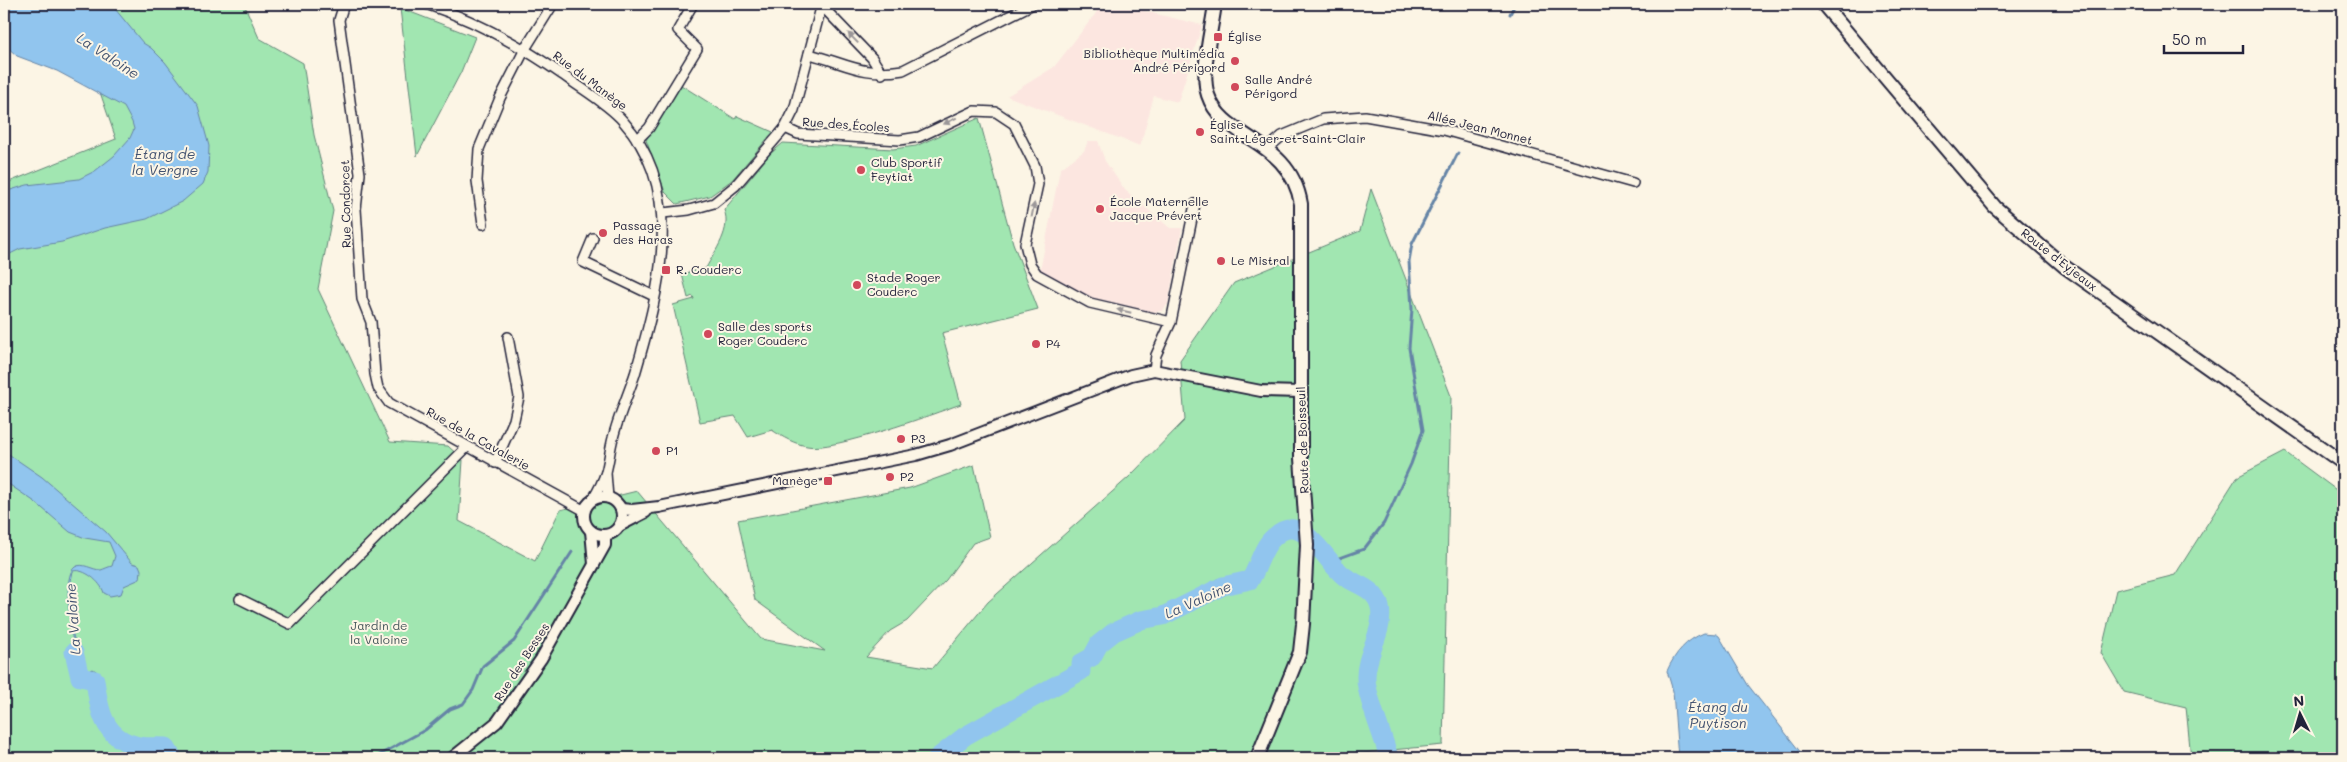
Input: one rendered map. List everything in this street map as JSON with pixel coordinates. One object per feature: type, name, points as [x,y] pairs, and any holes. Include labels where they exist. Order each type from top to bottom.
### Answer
[{"type":"main road","name":"Route de Boisseuil","points":[[1215,4],[1204,74],[1207,94],[1213,106],[1224,118],[1267,149],[1291,173],[1299,188],[1302,204],[1301,392],[1302,458],[1307,545],[1300,652],[1257,758]]},
{"type":"main road","name":"Route d'Eyjeaux","points":[[1823,4],[1887,82],[1995,207],[2065,267],[2343,464]]},
{"type":"street","name":"Rue Condorcet","points":[[344,4],[339,20],[360,174],[356,209],[362,299],[371,322],[375,374]]},
{"type":"street","name":"Rue du Manège","points":[[426,4],[454,13],[525,49],[608,106],[624,121],[637,140],[653,172],[663,213],[661,253],[650,325],[613,437],[606,473],[593,499]]},
{"type":"street","points":[[483,224],[477,181],[479,149],[500,98],[525,49],[553,4]]},
{"type":"street","points":[[637,140],[649,128],[697,49],[678,30],[693,4]]},
{"type":"street","points":[[810,54],[861,71],[882,74],[903,70],[1033,4]]},
{"type":"street","points":[[822,5],[872,58],[882,74]]},
{"type":"street","points":[[663,213],[689,210],[714,203],[735,186],[785,128],[794,110],[822,5]]},
{"type":"street","name":"Rue des Écoles","points":[[785,128],[798,134],[900,140],[918,137],[974,110],[1001,114],[1014,124],[1035,166],[1038,178],[1025,244],[1030,264],[1038,274],[1090,303],[1171,322]]},
{"type":"street","name":"Allée Jean Monnet","points":[[1267,149],[1282,136],[1323,119],[1365,116],[1444,130],[1633,182]]},
{"type":"street","points":[[1154,370],[1156,355],[1171,322],[1195,204]]},
{"type":"street","points":[[593,238],[583,262],[654,296]]},
{"type":"street","points":[[495,462],[514,420],[519,397],[508,337]]},
{"type":"street","points":[[621,509],[659,507],[916,454],[950,445],[1131,375],[1154,370],[1261,390],[1301,392]]},
{"type":"street","name":"Rue de la Cavalerie","points":[[375,374],[378,388],[388,403],[585,511]]},
{"type":"street","points":[[240,599],[290,624],[467,448]]},
{"type":"street","name":"Rue du Manège","points":[[606,473],[608,498]]},
{"type":"street","points":[[594,565],[592,531],[585,522],[585,511],[593,499],[608,498],[618,504],[621,509],[619,526]]},
{"type":"street","points":[[592,531],[605,535],[619,526],[659,507]]},
{"type":"street","name":"Rue des Besses","points":[[452,758],[498,722],[541,659],[605,545],[605,535]]},
{"type":"shaded area","points":[[1100,4],[1115,4],[1202,25],[1178,102],[1154,96],[1140,146],[1007,96],[1054,67],[1096,13]]},
{"type":"shaded area","name":"École Maternelle Jacque Prévert","points":[[1088,141],[1098,141],[1105,161],[1125,190],[1170,228],[1182,228],[1168,304],[1162,311],[1154,312],[1090,297],[1040,271],[1060,169],[1084,151]]},
{"type":"green space","name":"Jardin de la Valoine","points":[[70,4],[244,4],[259,38],[303,63],[314,135],[333,211],[318,289],[390,442],[448,446],[463,460],[459,521],[535,561],[560,510],[637,491],[761,639],[825,651],[755,600],[738,520],[910,488],[974,465],[990,537],[973,543],[946,580],[907,621],[890,631],[866,657],[933,668],[988,602],[1129,477],[1185,420],[1180,360],[1234,283],[1360,231],[1371,189],[1451,396],[1443,745],[1311,758],[4,758],[4,184],[116,139]]},
{"type":"green space","points":[[400,8],[475,37],[461,72],[417,156]]},
{"type":"green space","points":[[681,85],[735,119],[737,116],[773,132],[732,180],[710,196],[677,204],[665,192],[646,140]]},
{"type":"green space","name":"Stade Roger Couderc","points":[[979,118],[1013,243],[1038,309],[942,333],[961,404],[859,438],[819,446],[798,444],[772,430],[748,437],[735,416],[700,422],[673,305],[694,299],[693,296],[688,298],[682,274],[706,268],[724,232],[726,217],[724,210],[770,154],[783,143],[893,149],[916,146]]},
{"type":"green space","points":[[2285,452],[2343,495],[2343,758],[2191,758],[2186,707],[2124,692],[2101,653],[2116,590],[2175,575],[2237,477]]},
{"type":"water","name":"Étang de la Vergne","points":[[4,4],[111,4],[143,43],[165,62],[198,106],[209,146],[208,172],[203,184],[183,201],[147,219],[105,228],[62,242],[20,249],[4,257],[4,192],[27,185],[79,179],[95,171],[114,156],[130,138],[134,129],[124,107],[57,71],[17,56],[4,44]]},
{"type":"water","points":[[4,451],[42,477],[106,532],[132,563],[139,565],[141,570],[140,579],[124,586],[121,594],[110,596],[104,593],[92,577],[82,572],[73,571],[70,586],[75,601],[72,631],[82,671],[86,673],[93,669],[99,673],[104,712],[110,725],[118,735],[138,741],[157,740],[166,742],[173,747],[178,758],[173,758],[166,747],[139,746],[116,736],[109,729],[101,711],[95,680],[80,677],[74,651],[68,600],[70,574],[75,567],[78,566],[101,570],[112,566],[115,556],[109,542],[85,538],[70,532],[35,502],[4,481]]},
{"type":"water","points":[[1297,525],[1297,530],[1292,533],[1289,529],[1272,540],[1264,551],[1250,580],[1223,586],[1163,616],[1141,620],[1114,632],[1101,642],[1081,671],[965,736],[937,758],[921,758],[936,755],[959,736],[1008,708],[1029,692],[1077,670],[1089,657],[1098,639],[1117,626],[1171,610],[1217,579],[1235,581],[1246,578],[1264,543],[1273,531],[1282,526]]},
{"type":"water","points":[[1313,528],[1316,544],[1344,576],[1360,583],[1374,596],[1380,606],[1381,618],[1366,678],[1380,725],[1387,725],[1394,758],[1387,758],[1374,712],[1358,676],[1363,667],[1367,645],[1378,611],[1375,604],[1356,582],[1332,571],[1324,557],[1316,551]]},
{"type":"water","name":"Étang du Puytison","points":[[1704,633],[1719,636],[1748,685],[1805,758],[1678,758],[1673,691],[1667,671],[1682,648],[1692,639]]},
{"type":"waterway","points":[[1510,14],[1515,4]]},
{"type":"waterway","points":[[1331,561],[1364,549],[1384,523],[1411,464],[1423,430],[1409,348],[1412,309],[1409,261],[1412,244],[1458,153]]},
{"type":"waterway","name":"La Valoine","points":[[937,758],[965,736],[1081,671],[1081,663],[1092,657],[1099,644],[1114,632],[1141,620],[1163,616],[1223,586],[1250,580],[1270,541],[1285,530],[1295,529],[1304,533],[1313,541],[1344,576],[1370,591],[1378,601],[1381,616],[1380,625],[1368,660],[1366,678],[1369,695],[1389,758]]},
{"type":"waterway","points":[[374,758],[425,730],[450,709],[463,704],[473,690],[483,666],[514,641],[572,552]]},
{"type":"waterway","name":"La Valoine","points":[[74,652],[80,677],[95,680],[98,701],[109,729],[124,741],[139,746],[166,747],[173,758]]},
{"type":"place","name":"Église","points":[[1218,37]]},
{"type":"place","name":"Bibliothèque Multimédia André Périgord","points":[[1235,61]]},
{"type":"place","name":"Salle André Périgord","points":[[1235,87]]},
{"type":"place","name":"Église Saint-Léger-et-Saint-Clair","points":[[1200,132]]},
{"type":"place","name":"Club Sportif Feytiat","points":[[861,170]]},
{"type":"place","name":"École Maternelle Jacque Prévert","points":[[1100,209]]},
{"type":"place","name":"Passage des Haras","points":[[603,233]]},
{"type":"place","name":"Le Mistral","points":[[1221,261]]},
{"type":"place","name":"R. Couderc","points":[[666,270]]},
{"type":"place","name":"Stade Roger Couderc","points":[[857,285]]},
{"type":"place","name":"Salle des sports Roger Couderc","points":[[708,334]]},
{"type":"place","name":"P4","points":[[1036,344]]},
{"type":"place","name":"P3","points":[[901,439]]},
{"type":"place","name":"P1","points":[[656,451]]},
{"type":"place","name":"P2","points":[[890,477]]},
{"type":"place","name":"Manège","points":[[828,481]]}]
